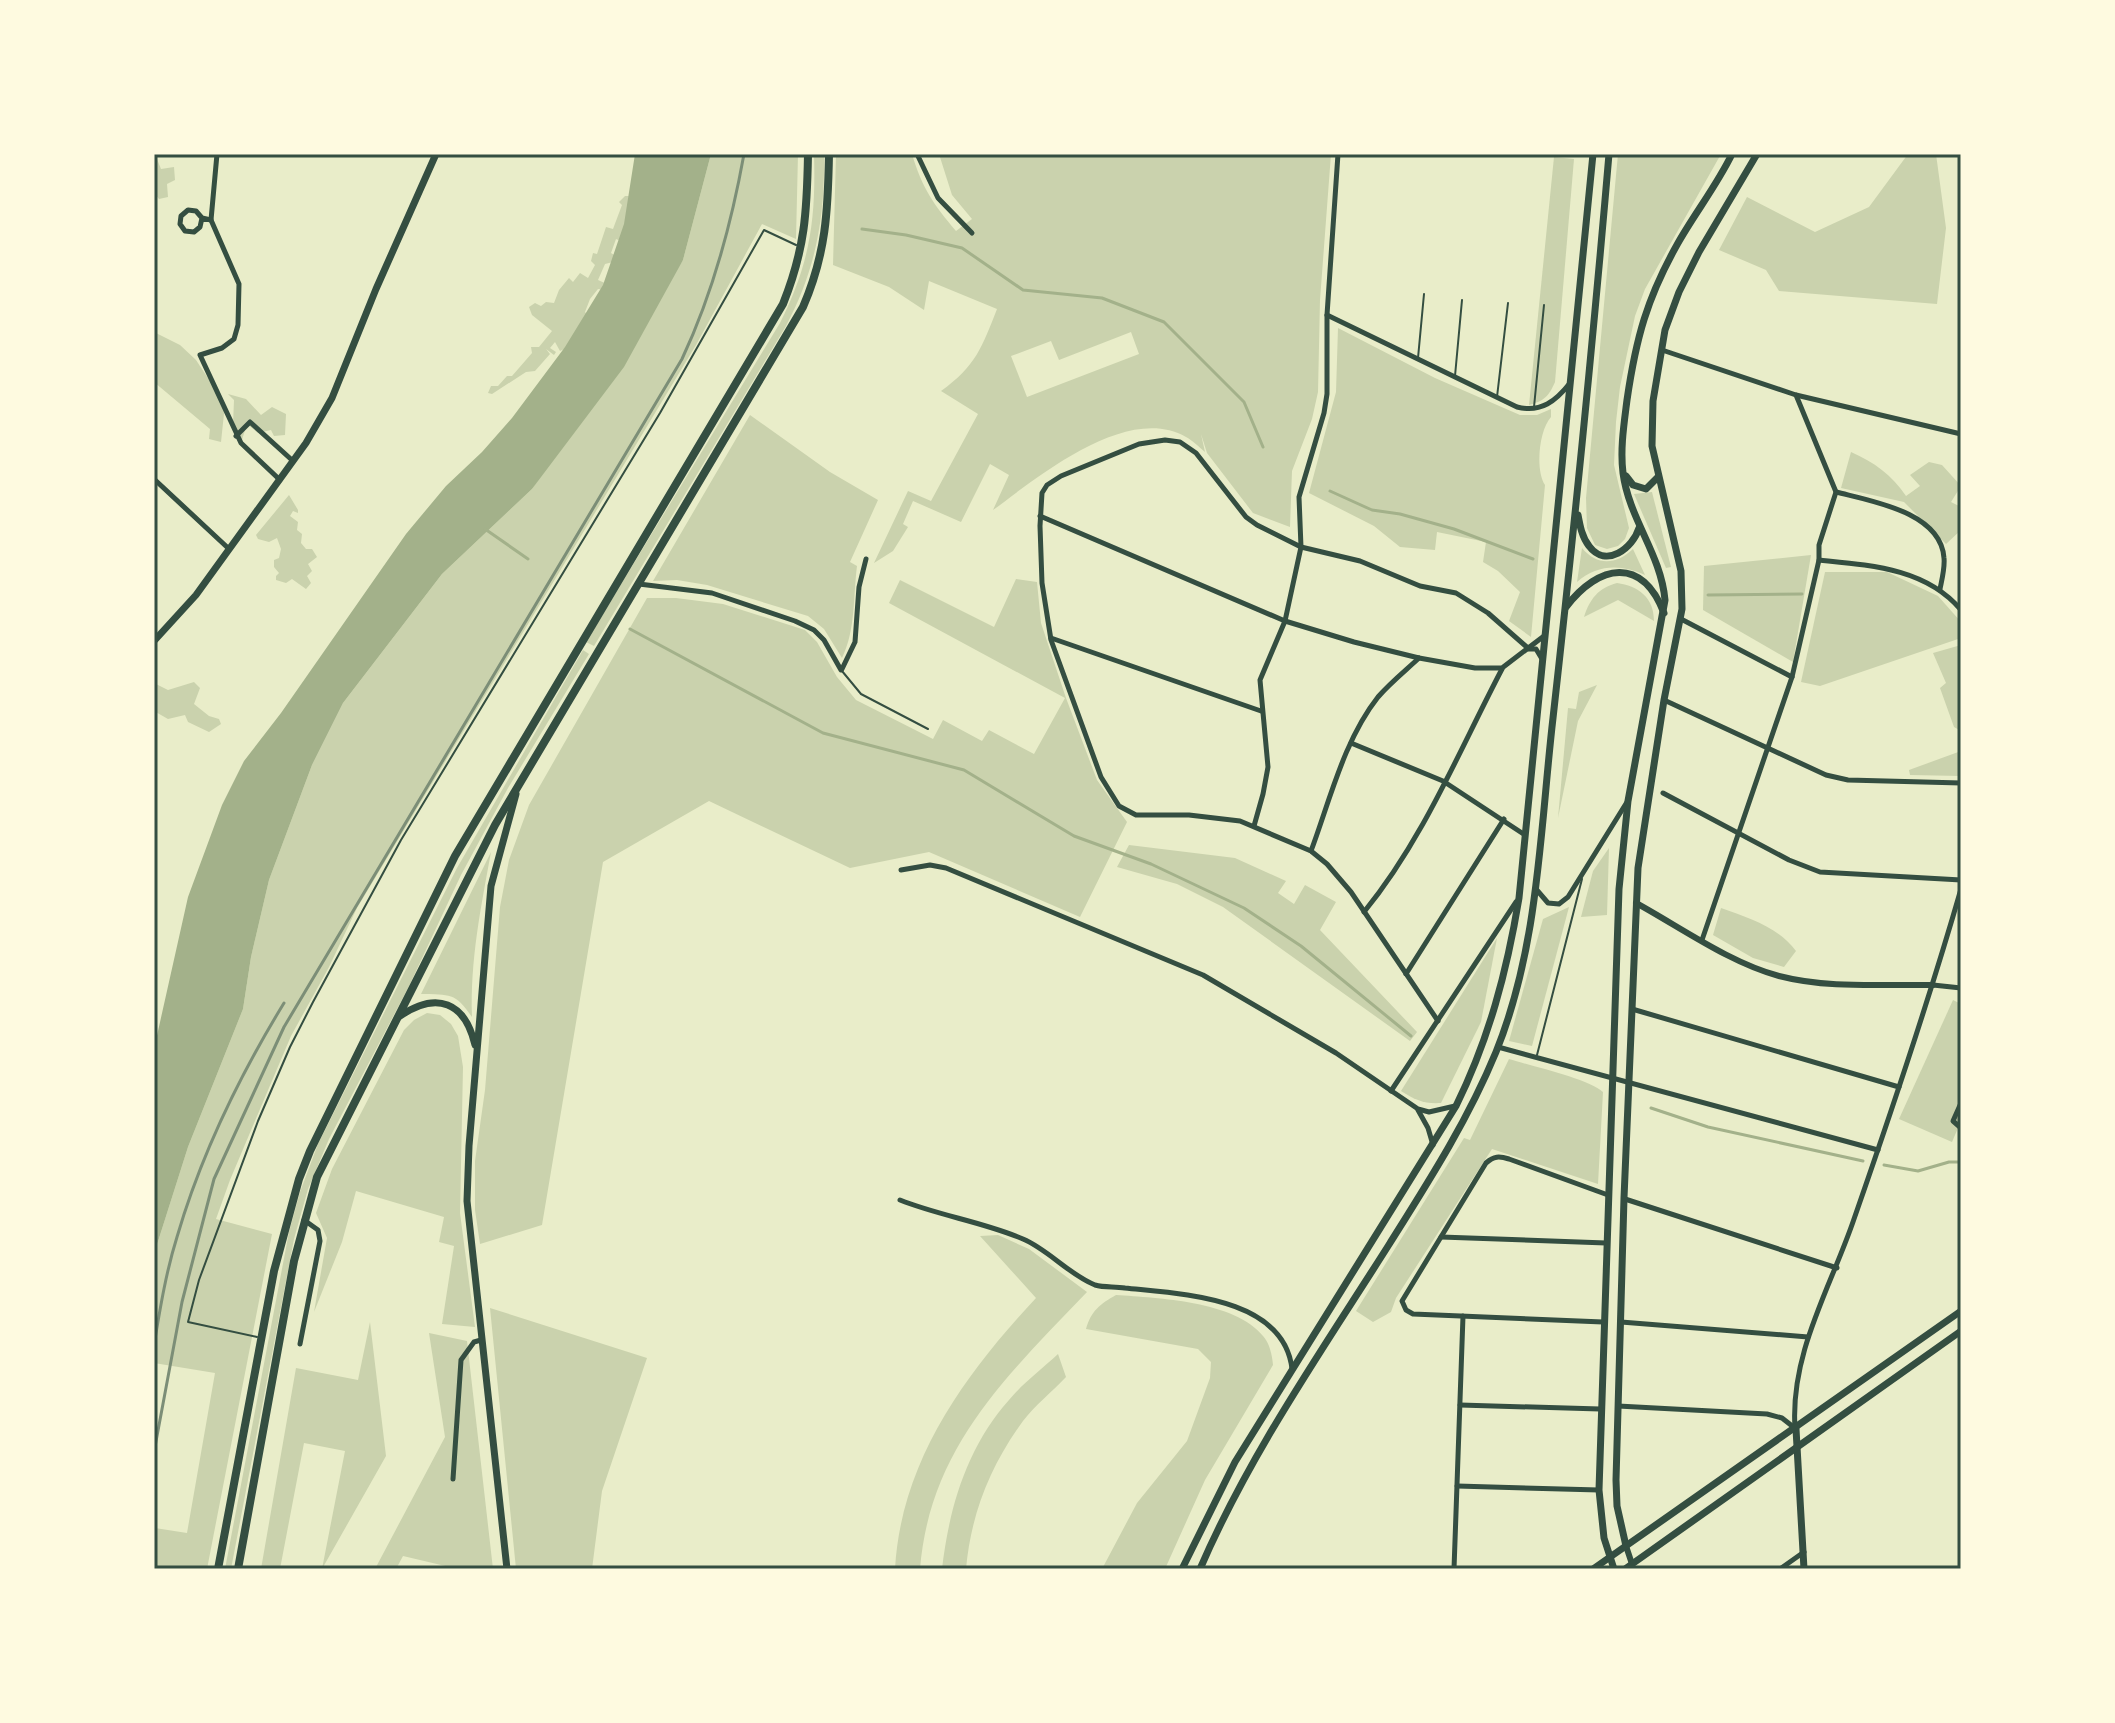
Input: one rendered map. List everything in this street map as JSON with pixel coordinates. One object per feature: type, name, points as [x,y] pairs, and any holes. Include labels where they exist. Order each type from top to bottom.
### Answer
[{"type":"highway","points":[[218,1569],[274,1271],[295,1193],[332,1102],[455,856],[642,538],[775,321],[802,248],[808,154]]},
{"type":"highway","points":[[238,1569],[304,1220],[317,1177],[473,865],[762,379],[808,295],[824,244],[828,219],[829,154]]},
{"type":"main road","points":[[154,641],[196,595],[293,462],[332,398],[436,154]]},
{"type":"main road","points":[[1182,1569],[1229,1473],[1456,1106],[1490,1026],[1506,969],[1519,898],[1593,154]]},
{"type":"main road","points":[[1200,1569],[1220,1524],[1264,1443],[1460,1130],[1498,1047],[1521,975],[1535,887],[1565,609],[1609,154]]},
{"type":"main road","points":[[1614,1569],[1601,1523],[1599,1490],[1620,875],[1628,801],[1664,613],[1661,576],[1630,505],[1623,470],[1623,436],[1631,369],[1647,304],[1678,242],[1732,154]]},
{"type":"main road","points":[[1626,1546],[1616,1493],[1617,1406],[1636,903],[1641,839],[1681,619],[1681,571],[1652,446],[1652,413],[1661,350],[1679,292],[1757,154]]},
{"type":"main road","points":[[1623,470],[1638,489],[1651,486],[1658,476]]},
{"type":"main road","points":[[1576,505],[1585,539],[1589,547],[1600,555],[1613,555],[1628,548],[1639,528]]},
{"type":"main road","points":[[1565,609],[1589,582],[1603,574],[1621,572],[1635,575],[1648,584],[1664,613]]},
{"type":"main road","points":[[507,1569],[467,1201],[491,886],[520,784]]},
{"type":"main road","points":[[400,1016],[424,1003],[435,1002],[453,1007],[460,1012],[471,1032],[476,1055]]},
{"type":"main road","points":[[1593,1569],[1961,1311]]},
{"type":"main road","points":[[1629,1566],[1961,1331]]},
{"type":"main road","points":[[1796,1429],[1804,1569]]},
{"type":"street","points":[[217,154],[211,220],[239,284],[238,325],[234,339],[222,348],[200,355],[236,436],[280,480]]},
{"type":"street","points":[[917,154],[938,198],[972,233]]},
{"type":"street","points":[[1254,826],[1268,767],[1260,680],[1285,621],[1301,547],[1299,497],[1327,394],[1327,315],[1338,154]]},
{"type":"street","points":[[202,218],[200,227],[194,232],[185,231],[180,224],[181,216],[188,210],[211,220]]},
{"type":"street","points":[[1327,315],[1517,407],[1534,409],[1552,402],[1571,381]]},
{"type":"street","points":[[1661,350],[1796,395],[1961,434]]},
{"type":"street","points":[[1702,940],[1792,677],[1819,560],[1819,545],[1836,492],[1796,395]]},
{"type":"street","points":[[236,436],[250,422],[293,462]]},
{"type":"street","points":[[1438,1021],[1339,877],[1311,851],[1254,826],[1215,816],[1150,817],[1126,812],[1110,794],[1050,638],[1042,583],[1041,500],[1047,485],[1061,476],[1139,444],[1165,440],[1180,442],[1196,453],[1246,517],[1268,532],[1301,547],[1360,561],[1420,586],[1456,593],[1488,613],[1529,649],[1536,649],[1543,662]]},
{"type":"street","points":[[154,479],[228,548]]},
{"type":"street","points":[[1836,492],[1913,515],[1929,528],[1941,545],[1944,557],[1940,589]]},
{"type":"street","points":[[1040,516],[1285,621],[1419,658],[1475,668],[1502,668]]},
{"type":"street","points":[[841,670],[855,642],[859,587],[866,559]]},
{"type":"street","points":[[1819,560],[1887,567],[1940,589],[1961,610]]},
{"type":"street","points":[[639,584],[712,593],[795,621],[814,630],[824,640],[841,670]]},
{"type":"street","points":[[1681,619],[1792,677]]},
{"type":"street","points":[[1364,912],[1390,880],[1412,844],[1502,668],[1545,635]]},
{"type":"street","points":[[1050,638],[1261,711]]},
{"type":"street","points":[[1311,851],[1351,743],[1377,699],[1419,658]]},
{"type":"street","points":[[1664,700],[1826,775],[1848,780],[1961,783]]},
{"type":"street","points":[[1351,743],[1443,781],[1525,835]]},
{"type":"street","points":[[1663,793],[1789,860],[1820,872],[1961,880]]},
{"type":"street","points":[[1535,887],[1543,901],[1559,904],[1568,897],[1628,801]]},
{"type":"street","points":[[1406,974],[1504,819]]},
{"type":"street","points":[[901,870],[930,865],[946,868],[1203,975],[1336,1053],[1418,1109],[1429,1112],[1456,1106]]},
{"type":"street","points":[[1796,1429],[1796,1382],[1808,1337],[1837,1268],[1878,1150],[1933,985],[1961,889]]},
{"type":"street","points":[[1391,1091],[1519,898]]},
{"type":"street","points":[[1636,903],[1749,965],[1792,979],[1814,983],[1961,988]]},
{"type":"street","points":[[1631,1009],[1899,1087]]},
{"type":"street","points":[[1498,1047],[1878,1150]]},
{"type":"street","points":[[1961,1103],[1953,1121],[1961,1128]]},
{"type":"street","points":[[1418,1109],[1433,1145]]},
{"type":"street","points":[[1603,1322],[1413,1314],[1406,1310],[1402,1301],[1486,1163],[1497,1157],[1608,1195]]},
{"type":"street","points":[[1624,1198],[1837,1268]]},
{"type":"street","points":[[900,1200],[936,1214],[1026,1240],[1098,1286],[1122,1287],[1238,1307],[1264,1320],[1283,1339],[1290,1355],[1292,1371]]},
{"type":"street","points":[[300,1344],[320,1245],[318,1230],[304,1220]]},
{"type":"street","points":[[1441,1237],[1606,1243]]},
{"type":"street","points":[[1454,1569],[1463,1316]]},
{"type":"street","points":[[1621,1322],[1808,1337]]},
{"type":"street","points":[[453,1479],[461,1360],[474,1342],[481,1340]]},
{"type":"street","points":[[1460,1405],[1600,1409]]},
{"type":"street","points":[[1617,1406],[1767,1414],[1782,1418],[1796,1429]]},
{"type":"street","points":[[1457,1486],[1599,1490]]},
{"type":"street","points":[[1626,1546],[1629,1566]]},
{"type":"street","points":[[1780,1569],[1804,1552]]},
{"type":"lane","points":[[262,1338],[188,1322],[199,1280],[255,1128],[290,1047],[401,840],[660,413],[764,230],[802,248]]},
{"type":"lane","points":[[1418,360],[1424,294]]},
{"type":"lane","points":[[1455,378],[1462,300]]},
{"type":"lane","points":[[1497,398],[1508,303]]},
{"type":"lane","points":[[1534,409],[1544,305]]},
{"type":"lane","points":[[841,670],[861,694],[928,729]]},
{"type":"lane","points":[[1536,1057],[1583,874]]},
{"type":"shaded area","points":[[635,154],[711,154],[683,260],[624,367],[532,489],[442,574],[343,703],[312,765],[269,880],[251,957],[243,1009],[188,1147],[154,1254],[154,1049],[188,897],[222,805],[244,761],[406,534],[446,486],[512,418],[565,347],[603,285],[624,224]]},
{"type":"shaded area","points":[[711,154],[798,154],[796,239],[762,224],[696,345],[357,908],[291,1036],[216,1219],[272,1234],[207,1569],[154,1569],[155,1528],[187,1533],[215,1373],[154,1363],[154,1254],[188,1147],[243,1009],[251,957],[269,880],[312,765],[343,703],[442,574],[532,489],[683,260]]},
{"type":"shaded area","points":[[814,154],[824,154],[823,200],[817,243],[796,305],[594,646],[586,642],[780,323],[790,301],[809,241],[814,200]]},
{"type":"shaded area","points":[[836,154],[912,154],[930,196],[956,231],[972,219],[952,195],[939,154],[1331,154],[1320,300],[1318,392],[1312,419],[1292,471],[1290,527],[1253,513],[1207,453],[1201,434],[1205,452],[1186,437],[1163,429],[1137,429],[1084,448],[993,510],[1009,475],[990,464],[961,522],[913,501],[903,524],[908,527],[893,551],[874,563],[908,491],[931,501],[978,414],[941,391],[970,364],[997,309],[929,281],[924,310],[889,287],[833,265]],"holes":[[[1131,332],[1139,354],[1027,397],[1011,356],[1051,341],[1059,360]]]},
{"type":"shaded area","points":[[1618,154],[1721,154],[1645,289],[1635,316],[1620,387],[1614,465],[1629,528],[1618,546],[1607,549],[1595,545],[1587,528],[1586,498]]},
{"type":"shaded area","points":[[1908,154],[1936,154],[1946,228],[1937,304],[1779,291],[1766,270],[1719,250],[1747,197],[1815,232],[1869,207]]},
{"type":"shaded area","points":[[1554,157],[1574,159],[1555,382],[1545,397],[1529,405]]},
{"type":"shaded area","points":[[157,159],[161,169],[174,167],[175,180],[167,184],[168,197],[159,199],[154,193]]},
{"type":"shaded area","points":[[629,196],[623,242],[616,239],[611,253],[616,256],[613,262],[605,264],[598,280],[607,284],[605,290],[598,289],[590,299],[585,312],[589,317],[575,344],[560,351],[555,342],[550,348],[556,352],[554,355],[546,349],[550,354],[535,371],[526,372],[492,394],[488,393],[491,386],[498,386],[507,376],[512,376],[532,353],[531,347],[539,347],[552,331],[532,315],[529,307],[535,303],[541,306],[546,302],[554,303],[559,290],[569,278],[573,282],[580,273],[588,278],[595,265],[591,261],[593,253],[597,254],[606,227],[613,229],[622,205],[619,202]]},
{"type":"shaded area","points":[[1338,328],[1435,378],[1520,415],[1537,415],[1551,409],[1540,450],[1540,470],[1545,485],[1531,637],[1509,621],[1520,592],[1498,571],[1483,562],[1486,542],[1437,532],[1435,550],[1400,547],[1374,526],[1309,493],[1336,392]]},
{"type":"shaded area","points":[[154,332],[180,345],[196,360],[225,404],[221,442],[209,439],[210,429],[154,382]]},
{"type":"shaded area","points":[[228,394],[246,399],[261,415],[272,407],[286,414],[285,435],[274,436],[271,430],[258,433],[247,424],[241,443],[233,425],[234,400]]},
{"type":"shaded area","points":[[750,415],[830,472],[878,500],[850,562],[857,566],[850,636],[842,658],[824,629],[808,616],[707,585],[677,580],[653,581]]},
{"type":"shaded area","points":[[1851,452],[1882,470],[1906,496],[1920,486],[1910,475],[1929,462],[1942,465],[1961,486],[1951,502],[1961,507],[1961,530],[1946,544],[1904,502],[1841,488]]},
{"type":"shaded area","points":[[1652,492],[1671,567],[1666,568],[1634,494]]},
{"type":"shaded area","points":[[289,495],[298,510],[290,516],[298,522],[301,543],[306,549],[312,549],[317,557],[308,564],[312,571],[307,576],[311,583],[306,589],[292,579],[286,583],[276,580],[279,573],[274,567],[274,560],[279,558],[281,549],[277,538],[269,542],[258,539],[256,535]]},
{"type":"shaded area","points":[[1582,548],[1594,558],[1607,561],[1620,558],[1633,549],[1645,575],[1610,568],[1593,572],[1577,582]]},
{"type":"shaded area","points":[[1811,555],[1793,662],[1703,610],[1704,566]]},
{"type":"shaded area","points":[[1825,572],[1887,572],[1938,596],[1961,622],[1961,638],[1820,686],[1801,682]]},
{"type":"shaded area","points":[[1016,579],[1037,582],[1041,623],[1066,698],[1097,780],[1127,822],[1080,917],[929,852],[850,868],[709,801],[603,862],[542,1225],[480,1244],[475,1210],[475,1161],[485,1090],[500,907],[509,860],[529,805],[647,598],[723,604],[805,630],[817,642],[837,677],[856,700],[933,739],[943,720],[982,741],[989,730],[1034,754],[1065,698],[889,603],[900,580],[994,627]]},
{"type":"shaded area","points":[[1617,583],[1638,590],[1648,599],[1654,621],[1618,600],[1584,617],[1596,595]]},
{"type":"shaded area","points":[[1961,645],[1961,731],[1954,727],[1940,688],[1946,683],[1933,653]]},
{"type":"shaded area","points":[[583,650],[589,654],[508,788],[461,875],[409,986],[329,1139],[308,1189],[294,1239],[231,1569],[225,1569],[289,1232],[318,1144],[457,868]]},
{"type":"shaded area","points":[[194,682],[200,688],[194,704],[209,716],[219,719],[221,724],[209,732],[188,722],[185,715],[168,719],[154,711],[154,683],[168,690]]},
{"type":"shaded area","points":[[1597,685],[1578,721],[1558,818],[1568,708],[1576,709],[1579,692]]},
{"type":"shaded area","points":[[1961,751],[1961,776],[1910,775],[1909,770]]},
{"type":"shaded area","points":[[1129,845],[1235,858],[1286,881],[1278,893],[1294,904],[1305,885],[1336,902],[1320,930],[1417,1032],[1410,1041],[1223,907],[1177,884],[1117,867]]},
{"type":"shaded area","points":[[1609,848],[1607,915],[1581,917],[1593,871]]},
{"type":"shaded area","points":[[491,852],[474,954],[472,1017],[451,996],[421,994]]},
{"type":"shaded area","points":[[1569,907],[1532,1046],[1509,1041],[1543,919]]},
{"type":"shaded area","points":[[1721,908],[1772,929],[1796,951],[1784,967],[1753,958],[1713,935]]},
{"type":"shaded area","points":[[1497,938],[1481,1022],[1441,1103],[1411,1097],[1401,1091]]},
{"type":"shaded area","points":[[1953,1000],[1961,1004],[1961,1121],[1952,1142],[1899,1119]]},
{"type":"shaded area","points":[[427,1013],[440,1015],[451,1024],[458,1036],[463,1067],[460,1213],[475,1327],[442,1324],[454,1246],[439,1242],[444,1217],[356,1191],[342,1242],[314,1312],[327,1238],[316,1213],[332,1169],[404,1030]]},
{"type":"shaded area","points":[[1509,1059],[1573,1078],[1603,1092],[1598,1184],[1492,1149],[1396,1298],[1391,1312],[1373,1322],[1356,1311],[1464,1138],[1470,1140]]},
{"type":"shaded area","points":[[998,1235],[1029,1249],[1087,1292],[1002,1384],[956,1449],[939,1486],[927,1525],[920,1569],[895,1569],[900,1529],[910,1492],[941,1422],[985,1357],[1036,1298],[980,1236]]},
{"type":"shaded area","points":[[1116,1295],[1195,1304],[1234,1315],[1263,1336],[1272,1357],[1273,1365],[1205,1480],[1165,1569],[1102,1569],[1137,1503],[1187,1441],[1210,1378],[1211,1362],[1198,1349],[1086,1329],[1097,1309]]},
{"type":"shaded area","points":[[490,1308],[647,1358],[602,1491],[592,1569],[516,1569]]},
{"type":"shaded area","points":[[370,1322],[386,1456],[322,1569],[345,1451],[304,1443],[280,1569],[261,1569],[296,1368],[358,1380]]},
{"type":"shaded area","points":[[429,1333],[467,1341],[493,1569],[458,1569],[403,1556],[396,1569],[375,1569],[445,1437]]},
{"type":"shaded area","points":[[1058,1354],[1066,1377],[1028,1415],[1001,1455],[984,1491],[972,1529],[966,1569],[942,1569],[955,1501],[971,1458],[994,1418],[1014,1394]]},
{"type":"waterway","points":[[862,229],[962,248],[1023,290],[1102,298],[1164,322],[1244,402],[1263,447]]},
{"type":"waterway","points":[[1330,491],[1372,510],[1400,514],[1454,529],[1533,559]]},
{"type":"waterway","points":[[485,529],[528,559]]},
{"type":"waterway","points":[[1708,595],[1802,594]]},
{"type":"waterway","points":[[630,629],[823,733],[964,770],[1074,836],[1151,864],[1244,908],[1301,946],[1411,1036]]},
{"type":"waterway","points":[[1651,1108],[1708,1127],[1863,1161]]},
{"type":"waterway","points":[[1884,1165],[1918,1171],[1949,1162],[1961,1162]]},
{"type":"railway","points":[[154,1452],[182,1302],[214,1179],[284,1027],[682,359],[720,259],[744,154]]},
{"type":"railway","points":[[154,1345],[170,1264],[198,1176],[237,1087],[284,1003]]}]
